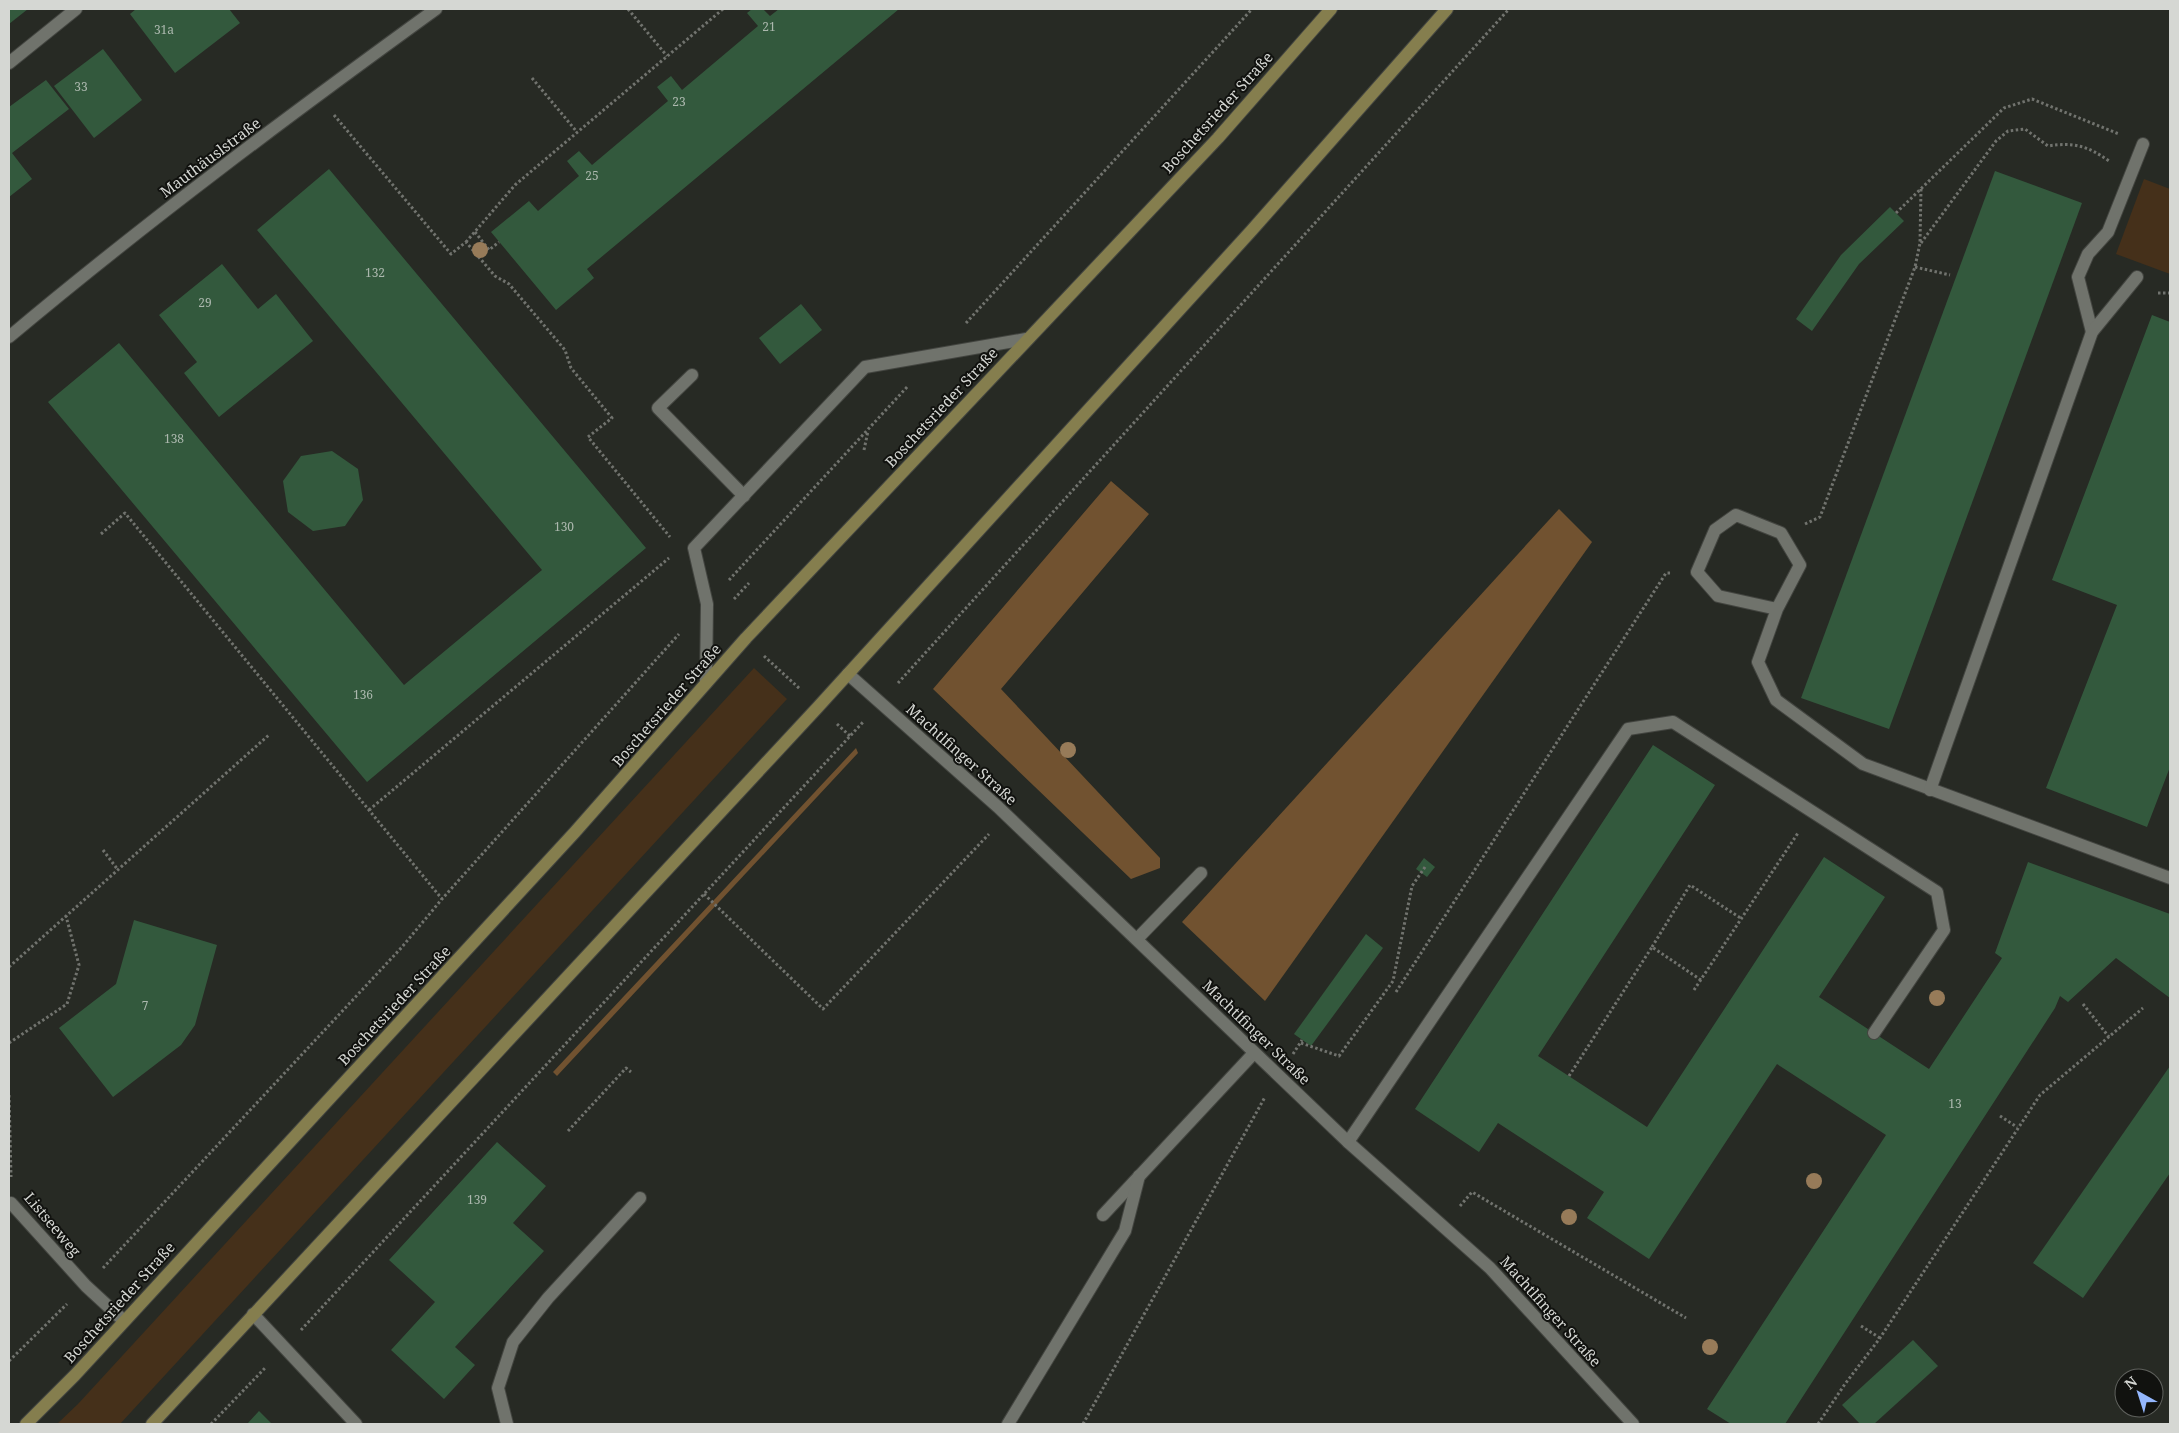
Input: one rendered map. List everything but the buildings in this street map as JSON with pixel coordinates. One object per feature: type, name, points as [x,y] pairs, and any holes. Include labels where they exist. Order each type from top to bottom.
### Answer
[{"type":"main road","name":"Boschetsrieder Straße","points":[[26,1424],[124,1321],[575,832],[746,638],[1218,138],[1331,9]]},
{"type":"main road","points":[[1434,23],[1436,9]]},
{"type":"main road","points":[[152,1424],[818,707],[1245,238],[1447,9]]},
{"type":"street","points":[[9,63],[76,9]]},
{"type":"street","name":"Mauthäuslstraße","points":[[9,337],[89,270],[318,95],[436,9]]},
{"type":"street","points":[[2092,332],[2078,277],[2088,254],[2108,232],[2143,144]]},
{"type":"street","points":[[1930,790],[2092,332],[2137,277]]},
{"type":"street","points":[[706,683],[707,604],[694,548],[865,368],[1026,340]]},
{"type":"street","points":[[692,375],[658,408],[744,496]]},
{"type":"street","points":[[1777,609],[1718,596],[1697,572],[1715,530],[1736,515],[1781,533],[1800,565],[1777,609],[1758,662],[1776,700],[1863,764],[2170,878]]},
{"type":"street","name":"Machtlfinger Straße","points":[[848,674],[1006,815],[1348,1142],[1490,1268],[1633,1424]]},
{"type":"street","points":[[1348,1142],[1628,729],[1674,722],[1937,892],[1944,930],[1874,1033]]},
{"type":"street","points":[[1137,939],[1201,873]]},
{"type":"street","points":[[1103,1215],[1254,1053]]},
{"type":"street","points":[[1008,1424],[1125,1231],[1139,1176]]},
{"type":"street","points":[[508,1424],[498,1388],[512,1342],[548,1298],[640,1198]]},
{"type":"street","name":"Listseeweg","points":[[11,1204],[86,1286],[124,1321]]},
{"type":"street","points":[[253,1314],[356,1424]]},
{"type":"path","points":[[628,9],[667,56]]},
{"type":"path","points":[[318,95],[452,254],[466,242],[515,185],[723,9]]},
{"type":"path","points":[[9,1360],[86,1286],[402,947],[442,899],[707,604],[1252,9]]},
{"type":"path","points":[[532,78],[577,132]]},
{"type":"path","points":[[1896,213],[2004,108],[2032,98],[2143,144]]},
{"type":"path","points":[[1920,243],[1977,164],[1996,141],[2008,131],[2025,129],[2048,146],[2067,143],[2093,149],[2115,165],[2126,188]]},
{"type":"path","points":[[1781,533],[1820,517],[1915,267],[1920,243],[1921,188]]},
{"type":"path","points":[[475,232],[490,250],[499,242]]},
{"type":"path","points":[[466,242],[495,276],[509,284],[565,350],[571,368],[612,418],[588,436],[674,542]]},
{"type":"path","points":[[1915,267],[1950,275]]},
{"type":"path","points":[[864,450],[868,429]]},
{"type":"path","points":[[101,534],[125,513],[442,899]]},
{"type":"path","points":[[369,810],[672,555]]},
{"type":"path","points":[[1396,992],[1666,573],[1697,572]]},
{"type":"path","points":[[746,638],[850,736]]},
{"type":"path","points":[[9,967],[270,734]]},
{"type":"path","points":[[1694,990],[1812,812]]},
{"type":"path","points":[[704,894],[823,1009],[1006,815]]},
{"type":"path","points":[[103,850],[118,870]]},
{"type":"path","points":[[1083,1424],[1277,1076],[1302,1042],[1339,1056],[1393,980],[1412,886],[1425,867]]},
{"type":"path","points":[[1569,1076],[1690,885],[1742,919]]},
{"type":"path","points":[[9,1043],[68,1004],[79,964],[66,916]]},
{"type":"path","points":[[1652,947],[1701,980]]},
{"type":"path","points":[[2083,1004],[2109,1037]]},
{"type":"path","points":[[1818,1424],[1880,1338],[2017,1127],[2040,1095],[2143,1008]]},
{"type":"path","points":[[568,1131],[626,1068],[631,1072]]},
{"type":"path","name":"Listseeweg","points":[[9,1095],[11,1204]]},
{"type":"path","points":[[2000,1116],[2017,1127]]},
{"type":"path","points":[[1442,1226],[1472,1192],[1686,1318]]},
{"type":"path","points":[[1861,1326],[1880,1338]]},
{"type":"shaded area","points":[[2144,179],[2170,189],[2170,274],[2116,254]]},
{"type":"shaded area","points":[[1111,481],[1149,514],[1001,689],[1160,858],[1160,868],[1131,879],[933,689]]},
{"type":"shaded area","points":[[1559,509],[1592,542],[1265,1001],[1182,922]]},
{"type":"shaded area","points":[[754,668],[787,699],[120,1424],[57,1424],[78,1404]]},
{"type":"shaded area","points":[[856,748],[858,753],[557,1076],[553,1072]]}]
